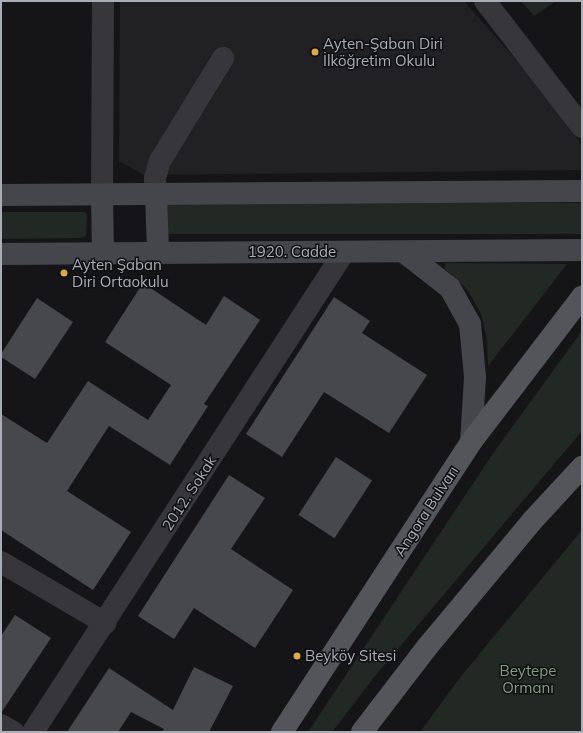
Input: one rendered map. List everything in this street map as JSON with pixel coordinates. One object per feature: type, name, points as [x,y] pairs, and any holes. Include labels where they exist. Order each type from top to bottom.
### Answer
[{"type":"main road","points":[[1,195],[582,190]]},
{"type":"main road","points":[[156,194],[158,252]]},
{"type":"main road","points":[[102,195],[104,253]]},
{"type":"main road","name":"1920. Cadde","points":[[1,254],[582,250]]},
{"type":"main road","points":[[404,252],[450,288],[470,324],[475,377],[471,442]]},
{"type":"main road","name":"Angora Bulvarı","points":[[282,732],[471,442],[582,297]]},
{"type":"main road","points":[[362,732],[428,646],[532,521],[582,467]]},
{"type":"street","points":[[102,195],[103,1]]},
{"type":"street","points":[[484,1],[582,127]]},
{"type":"street","points":[[156,194],[155,178],[160,161],[223,58]]},
{"type":"street","name":"2012. Sokak","points":[[33,732],[344,252]]},
{"type":"street","points":[[1,562],[105,623]]},
{"type":"street","points":[[1,725],[13,732]]},
{"type":"shaded area","name":"Ayten-Şaban Diri İlköğretim Okulu","points":[[120,1],[464,1],[555,104],[582,146],[582,170],[144,175],[119,161]]},
{"type":"green space","points":[[521,1],[556,1],[534,16]]},
{"type":"green space","points":[[167,203],[582,203],[582,234],[167,234]]},
{"type":"green space","points":[[1,212],[84,212],[87,215],[86,236],[81,238],[1,239]]},
{"type":"green space","points":[[445,263],[567,264],[488,366],[487,339],[481,314],[467,289],[445,269]]},
{"type":"green space","points":[[582,331],[582,431],[375,676],[332,732],[308,732],[494,452]]},
{"type":"green space","name":"Beytepe Ormanı","points":[[582,530],[582,732],[420,732],[462,675]]},
{"type":"building","points":[[143,283],[206,325],[224,296],[260,320],[204,404],[208,406],[170,465],[109,426],[67,491],[131,532],[93,590],[1,530],[1,414],[47,443],[88,381],[148,420],[171,385],[105,342]]},
{"type":"building","points":[[334,297],[370,321],[362,333],[427,375],[389,433],[324,392],[282,457],[246,434]]},
{"type":"building","points":[[37,298],[73,322],[35,379],[1,357],[1,354]]},
{"type":"building","points":[[336,457],[372,480],[334,538],[298,515]]},
{"type":"building","points":[[229,475],[265,498],[231,549],[293,590],[255,648],[194,608],[174,639],[138,616]]},
{"type":"building","points":[[15,615],[51,638],[1,713],[1,636]]},
{"type":"building","points":[[194,667],[233,686],[209,732],[162,732],[164,729],[131,712],[118,732],[67,732],[109,668],[173,710]]},
{"type":"place","name":"Ayten-Şaban Diri İlköğretim Okulu","points":[[315,52]]},
{"type":"place","name":"Ayten Şaban Diri Ortaokulu","points":[[64,273]]},
{"type":"place","name":"Beyköy Sitesi","points":[[297,656]]}]
